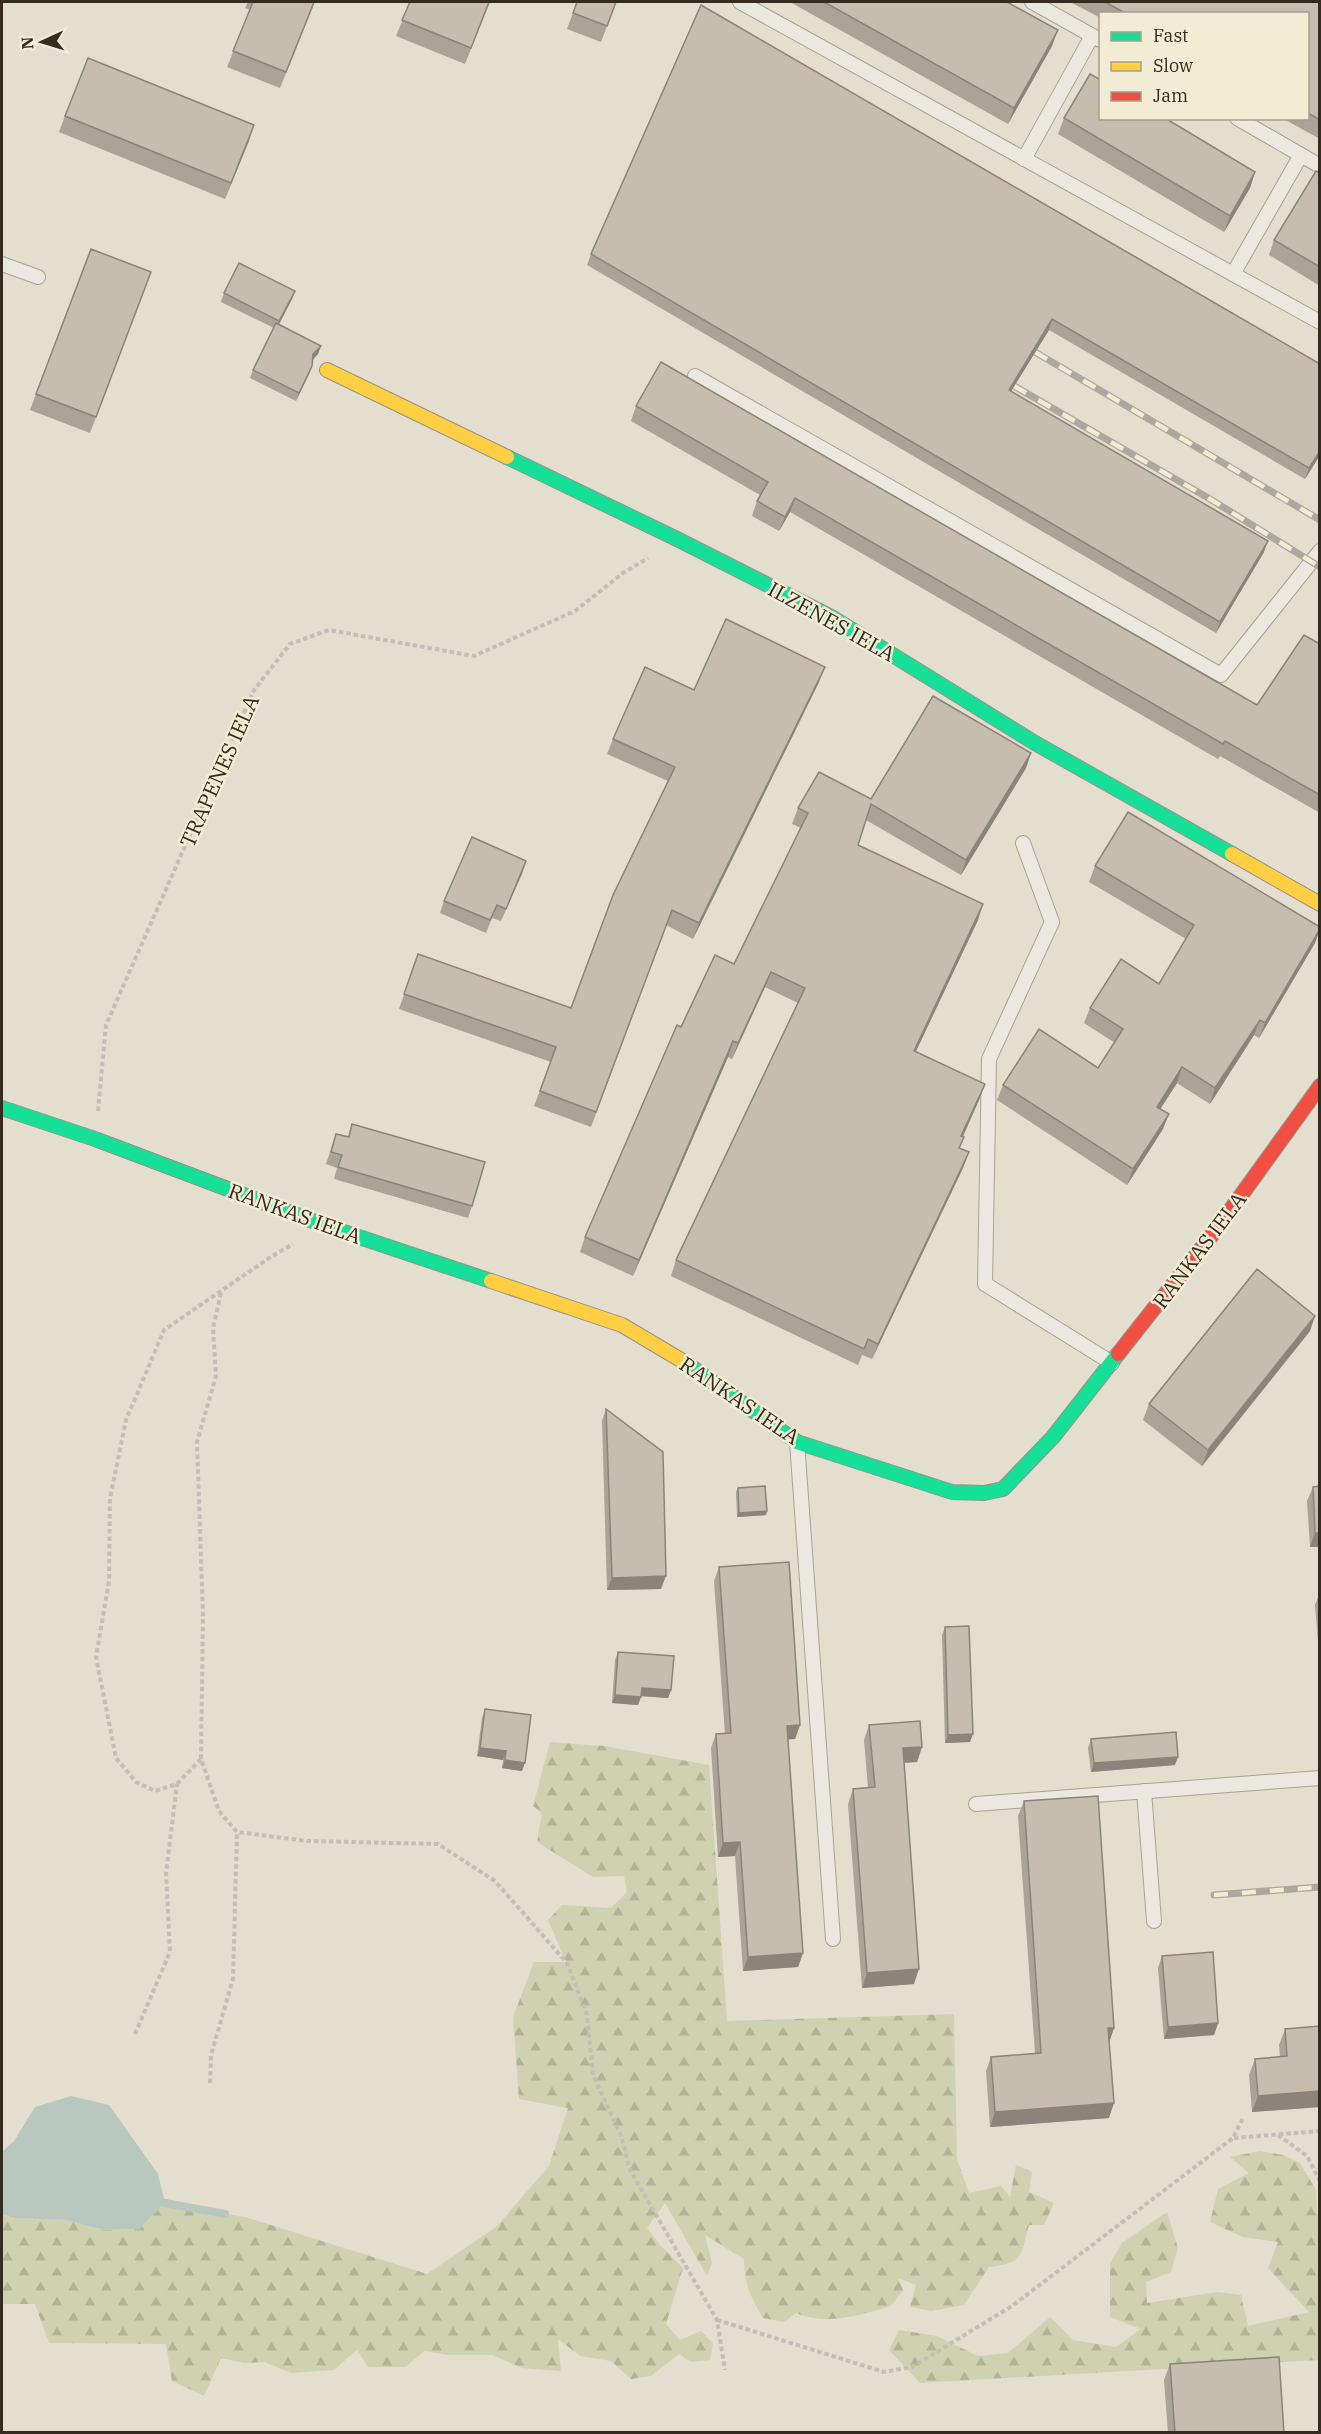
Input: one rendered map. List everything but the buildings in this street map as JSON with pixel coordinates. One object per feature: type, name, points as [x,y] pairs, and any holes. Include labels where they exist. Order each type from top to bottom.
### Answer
[{"type":"street","name":"ILZENES IELA","points":[[327,370],[677,539],[833,618],[1035,742],[1320,904]]},
{"type":"street","name":"RANKAS IELA","points":[[2,1108],[95,1139],[326,1226],[622,1325],[694,1368],[797,1442],[952,1492],[984,1493],[1004,1489],[1053,1437],[1216,1230],[1320,1086]]},
{"type":"lane","points":[[740,2],[1320,322]]},
{"type":"lane","points":[[1024,159],[1096,38],[1032,2]]},
{"type":"lane","points":[[1240,120],[1320,166]]},
{"type":"lane","points":[[1233,273],[1301,155]]},
{"type":"lane","points":[[2,264],[39,278]]},
{"type":"lane","points":[[695,376],[1221,675],[1320,551]]},
{"type":"lane","points":[[1023,843],[1052,922],[989,1059],[985,1284],[1112,1363]]},
{"type":"lane","points":[[797,1442],[833,1940]]},
{"type":"lane","points":[[976,1804],[1320,1778]]},
{"type":"lane","points":[[1144,1791],[1154,1921]]},
{"type":"path","name":"TRAPENES IELA","points":[[95,1139],[106,1025],[254,690],[290,644],[329,630],[474,656],[575,611],[623,573],[677,539]]},
{"type":"path","points":[[201,1759],[177,1784],[155,1791],[136,1782],[116,1758],[96,1656],[108,1581],[110,1498],[126,1420],[164,1330],[272,1256],[326,1226]]},
{"type":"path","points":[[221,1293],[213,1328],[216,1376],[197,1442],[203,1615],[201,1759],[219,1811],[237,1832],[307,1841],[438,1844],[495,1881],[567,1963],[587,2015],[593,2075],[622,2138],[629,2168],[717,2320],[726,2370]]},
{"type":"path","points":[[135,2034],[170,1952],[166,1873],[177,1784]]},
{"type":"path","points":[[210,2083],[212,2055],[233,1979],[237,1832]]},
{"type":"path","points":[[717,2320],[884,2372],[912,2367],[1012,2306],[1233,2138],[1243,2118]]},
{"type":"path","points":[[1233,2138],[1320,2131]]},
{"type":"path","points":[[1278,2134],[1307,2156],[1320,2181]]},
{"type":"green space","points":[[550,1742],[604,1746],[709,1765],[727,2021],[954,2014],[957,2159],[969,2193],[1001,2186],[1010,2197],[1016,2165],[1032,2172],[1029,2192],[1054,2203],[1044,2225],[1029,2225],[1019,2256],[1009,2263],[989,2267],[964,2305],[931,2311],[910,2307],[916,2285],[898,2278],[903,2290],[891,2306],[856,2316],[831,2319],[807,2317],[796,2313],[784,2322],[763,2318],[749,2290],[744,2259],[705,2235],[712,2263],[707,2276],[665,2203],[647,2228],[683,2268],[666,2324],[680,2340],[701,2331],[713,2343],[710,2360],[691,2362],[679,2354],[651,2376],[631,2379],[611,2361],[580,2356],[558,2339],[561,2371],[522,2368],[492,2355],[448,2355],[424,2351],[406,2367],[368,2367],[357,2350],[334,2370],[291,2373],[264,2362],[244,2363],[221,2358],[204,2396],[172,2381],[166,2344],[49,2343],[35,2304],[2,2304],[2,2214],[14,2218],[67,2220],[103,2230],[139,2229],[165,2203],[245,2217],[427,2274],[496,2227],[549,2166],[568,2108],[519,2099],[513,2017],[534,1962],[566,1962],[548,1920],[562,1905],[611,1908],[627,1892],[624,1876],[593,1877],[537,1842],[542,1813],[533,1806]]},
{"type":"green space","points":[[1260,2151],[1283,2155],[1300,2163],[1316,2190],[1317,2213],[1320,2216],[1319,2360],[920,2383],[889,2350],[899,2330],[937,2336],[978,2356],[1008,2353],[1050,2317],[1073,2340],[1116,2347],[1141,2329],[1110,2317],[1110,2263],[1122,2243],[1167,2212],[1178,2248],[1171,2272],[1146,2282],[1147,2303],[1217,2292],[1241,2295],[1248,2326],[1309,2312],[1268,2268],[1278,2242],[1243,2237],[1210,2222],[1218,2189],[1249,2173],[1230,2157]]},
{"type":"shaded area","points":[[71,2096],[109,2105],[158,2174],[165,2203],[139,2229],[103,2230],[67,2220],[14,2218],[2,2214],[2,2152],[14,2141],[35,2107]]},
{"type":"waterway","points":[[165,2203],[225,2214]]},
{"type":"railway","points":[[1035,352],[1320,520]]},
{"type":"railway","points":[[1014,386],[1210,499],[1320,567]]},
{"type":"railway","points":[[1214,1895],[1320,1887]]},
{"type":"traffic: fast","points":[[507,457],[833,618],[1035,743],[1232,854]]},
{"type":"traffic: fast","points":[[2,1108],[95,1139],[326,1226],[491,1281]]},
{"type":"traffic: fast","points":[[686,1363],[797,1442],[952,1492],[984,1493],[1003,1489],[1053,1437],[1118,1354]]},
{"type":"traffic: slow","points":[[327,370],[507,457]]},
{"type":"traffic: slow","points":[[1232,854],[1320,904]]},
{"type":"traffic: slow","points":[[491,1281],[622,1325],[686,1363]]},
{"type":"traffic: jam","points":[[1118,1354],[1216,1230],[1320,1086]]}]
